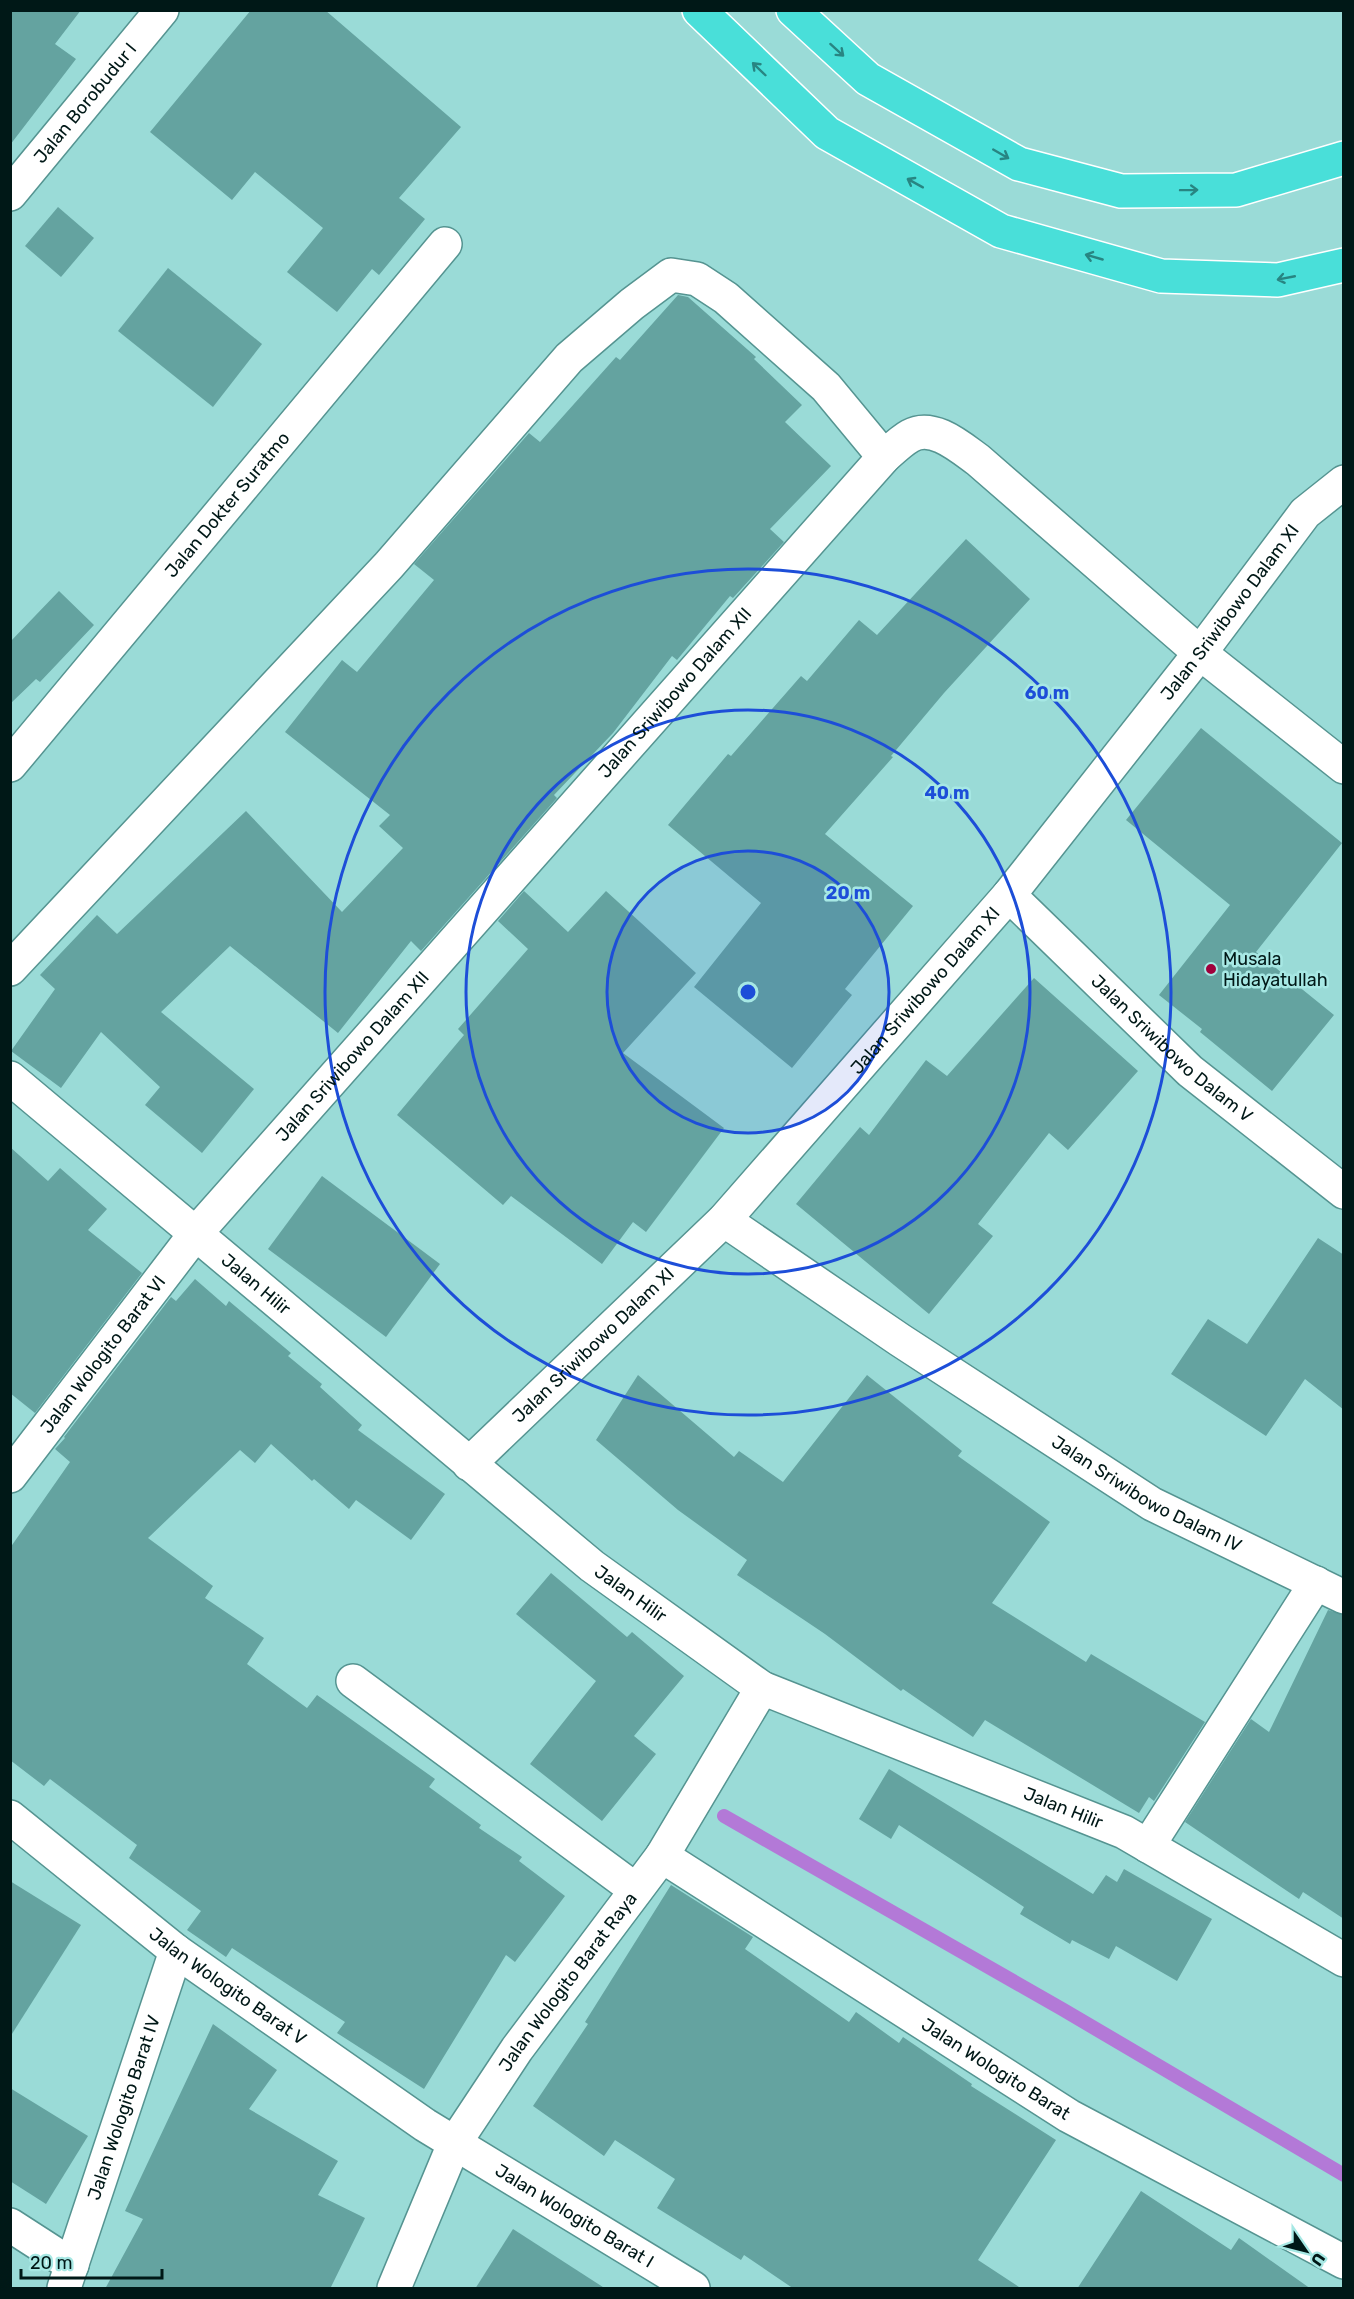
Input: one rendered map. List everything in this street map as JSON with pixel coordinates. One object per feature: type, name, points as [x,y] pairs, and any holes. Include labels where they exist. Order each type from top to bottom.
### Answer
[{"type":"highway","points":[[699,10],[827,133],[1001,231],[1161,276],[1278,280],[1344,265]]},
{"type":"highway","points":[[793,10],[868,79],[1019,164],[1122,191],[1236,190],[1344,158]]},
{"type":"street","name":"Jalan Borobudur I","points":[[10,194],[162,10]]},
{"type":"street","name":"Jalan Dokter Suratmo","points":[[10,765],[446,244]]},
{"type":"street","points":[[10,969],[389,565],[569,358],[632,304],[671,275],[697,279],[726,298],[826,387],[884,457]]},
{"type":"street","name":"Jalan Sriwibowo Dalam XII","points":[[196,1233],[884,457],[911,435],[928,432],[952,441],[978,460],[1200,653],[1344,767]]},
{"type":"street","name":"Jalan Sriwibowo Dalam XI","points":[[469,1464],[724,1220],[1009,895],[1200,653],[1305,513],[1344,482]]},
{"type":"street","name":"Jalan Sriwibowo Dalam V","points":[[1009,895],[1190,1071],[1344,1192]]},
{"type":"street","name":"Jalan Hilir","points":[[10,1078],[592,1566],[762,1688],[1113,1828],[1344,1960]]},
{"type":"street","name":"Jalan Sriwibowo Dalam IV","points":[[724,1220],[900,1340],[1152,1504],[1330,1590],[1148,1846]]},
{"type":"street","name":"Jalan Wologito Barat VI","points":[[10,1476],[196,1233]]},
{"type":"street","points":[[353,1681],[636,1890]]},
{"type":"street","name":"Jalan Wologito Barat Raya","points":[[394,2289],[454,2144],[517,2049],[662,1856],[762,1688]]},
{"type":"street","name":"Jalan Wologito Barat V","points":[[10,1817],[176,1951],[454,2144]]},
{"type":"street","name":"Jalan Wologito Barat","points":[[662,1856],[1069,2116],[1344,2262]]},
{"type":"street","name":"Jalan Wologito Barat IV","points":[[10,2225],[68,2277],[176,1951]]},
{"type":"street","name":"Jalan Wologito Barat I","points":[[454,2144],[693,2289]]},
{"type":"building","points":[[10,10],[81,10],[55,44],[76,59],[10,145]]},
{"type":"building","points":[[251,10],[325,10],[461,127],[399,198],[425,219],[379,275],[372,269],[337,312],[287,272],[323,228],[255,172],[232,200],[150,132]]},
{"type":"building","points":[[58,207],[94,238],[61,277],[25,246]]},
{"type":"building","points":[[168,268],[262,344],[213,407],[118,331]]},
{"type":"building","points":[[678,295],[688,297],[756,357],[754,359],[802,405],[785,422],[831,466],[770,529],[784,542],[733,598],[730,596],[677,660],[672,656],[613,733],[554,795],[557,798],[421,951],[411,941],[338,1033],[230,946],[161,1012],[254,1089],[202,1153],[145,1105],[160,1087],[101,1032],[61,1088],[11,1051],[55,989],[40,975],[97,915],[117,934],[246,811],[342,912],[403,848],[379,826],[390,815],[285,732],[342,660],[357,672],[434,580],[414,564],[529,433],[540,442],[616,357],[620,360]]},
{"type":"building","points":[[966,539],[1030,599],[944,693],[891,756],[893,757],[825,834],[913,906],[845,989],[852,995],[792,1068],[694,987],[761,903],[668,825],[728,754],[731,756],[801,676],[807,681],[859,620],[877,635]]},
{"type":"building","points":[[59,591],[94,625],[40,682],[36,679],[10,704],[10,642]]},
{"type":"building","points":[[1201,728],[1342,843],[1256,952],[1334,1015],[1272,1091],[1200,1032],[1202,1029],[1159,995],[1230,905],[1126,820]]},
{"type":"building","points":[[524,891],[568,932],[606,891],[696,973],[623,1053],[724,1128],[646,1232],[633,1222],[602,1264],[511,1196],[503,1205],[397,1115],[464,1035],[458,1029],[528,949],[498,921]]},
{"type":"building","points":[[1034,978],[1138,1071],[1068,1150],[1049,1133],[978,1224],[993,1236],[929,1314],[796,1204],[860,1127],[869,1135],[926,1060],[947,1076]]},
{"type":"building","points":[[10,1147],[48,1181],[60,1168],[107,1209],[88,1230],[142,1273],[35,1413],[10,1393]]},
{"type":"building","points":[[322,1176],[440,1264],[386,1337],[268,1249]]},
{"type":"building","points":[[1318,1238],[1344,1255],[1344,1410],[1305,1379],[1266,1436],[1171,1374],[1208,1319],[1247,1344]]},
{"type":"building","points":[[195,1279],[226,1306],[229,1301],[291,1353],[288,1356],[322,1384],[320,1387],[362,1425],[358,1430],[445,1494],[411,1540],[356,1500],[349,1509],[314,1479],[312,1481],[271,1444],[255,1463],[240,1450],[148,1538],[213,1586],[205,1598],[264,1638],[247,1664],[307,1708],[317,1695],[435,1779],[429,1787],[481,1825],[479,1828],[522,1857],[519,1861],[565,1896],[515,1962],[506,1955],[424,2089],[337,2033],[345,2022],[232,1948],[226,1957],[187,1930],[201,1911],[129,1858],[137,1845],[50,1779],[44,1786],[10,1760],[10,1548],[70,1462],[55,1449],[171,1297],[176,1301]]},
{"type":"building","points":[[638,1375],[734,1457],[739,1451],[783,1482],[867,1375],[962,1451],[958,1456],[1050,1522],[992,1603],[1086,1662],[1091,1654],[1205,1722],[1154,1801],[1149,1797],[1139,1813],[985,1720],[973,1737],[903,1689],[901,1691],[825,1634],[737,1575],[747,1560],[678,1510],[596,1440]]},
{"type":"building","points":[[551,1573],[627,1637],[632,1632],[684,1676],[634,1736],[656,1754],[602,1821],[530,1764],[596,1681],[516,1614]]},
{"type":"building","points":[[1328,1610],[1344,1615],[1344,1919],[1303,1892],[1299,1899],[1185,1822],[1251,1719],[1269,1732]]},
{"type":"building","points":[[889,1769],[1093,1894],[1106,1875],[1117,1882],[1124,1869],[1212,1919],[1177,1981],[1116,1946],[1109,1959],[1072,1940],[1070,1944],[1020,1914],[1024,1907],[899,1825],[891,1839],[859,1819]]},
{"type":"building","points":[[10,1881],[81,1925],[10,2037]]},
{"type":"building","points":[[671,1885],[753,1937],[745,1949],[849,2022],[856,2012],[899,2043],[903,2037],[972,2084],[971,2086],[1056,2140],[978,2260],[1022,2289],[794,2289],[744,2255],[741,2260],[657,2208],[675,2179],[615,2140],[604,2156],[533,2106],[588,2024],[585,2022]]},
{"type":"building","points":[[213,2024],[277,2070],[249,2109],[338,2161],[318,2195],[365,2218],[330,2289],[105,2289],[143,2219],[125,2211]]},
{"type":"building","points":[[10,2088],[88,2136],[46,2204],[10,2181]]},
{"type":"building","points":[[1141,2191],[1231,2250],[1239,2238],[1311,2289],[1077,2289]]},
{"type":"building","points":[[513,2229],[606,2289],[475,2289]]},
{"type":"waterway","points":[[724,1816],[1062,2009],[1344,2175]]},
{"type":"place","name":"Musala Hidayatullah","points":[[1211,969]]}]
